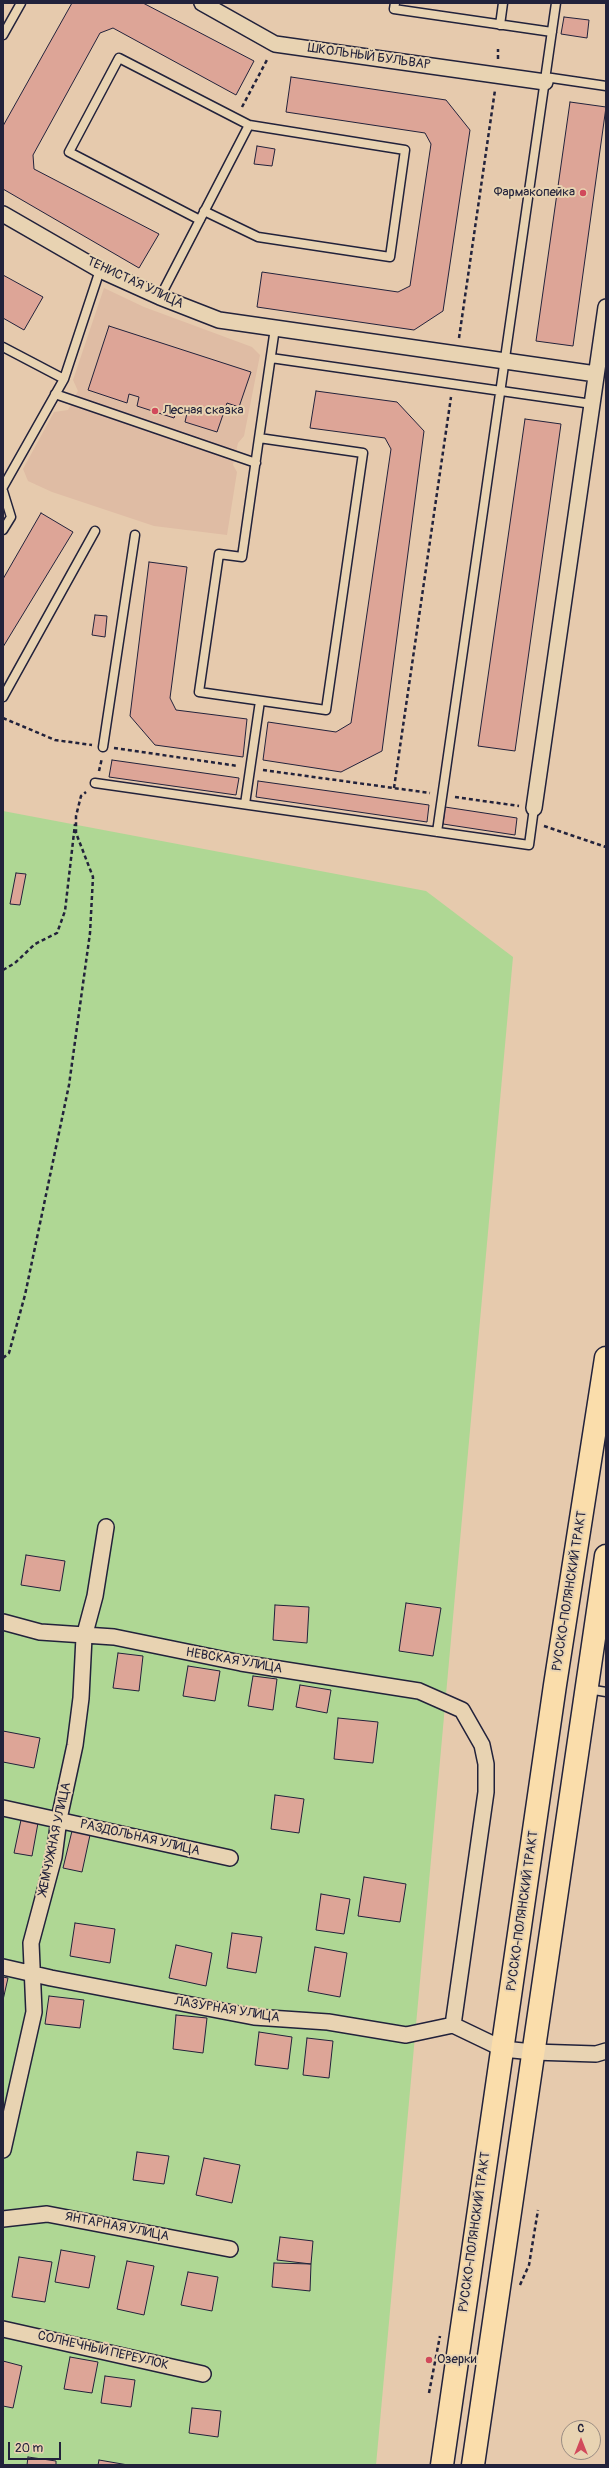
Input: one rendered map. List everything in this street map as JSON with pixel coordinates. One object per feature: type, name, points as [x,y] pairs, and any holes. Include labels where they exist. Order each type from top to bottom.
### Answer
[{"type":"main road","name":"РУССКО-ПОЛЯНСКИЙ ТРАКТ","points":[[442,2465],[555,1685],[606,1358]]},
{"type":"main road","points":[[473,2465],[533,2052],[596,1690],[606,1556]]},
{"type":"street","name":"ШКОЛЬНЫЙ БУЛЬВАР","points":[[202,3],[275,44],[497,76],[545,80]]},
{"type":"street","name":"ТЕНИСТАЯ УЛИЦА","points":[[3,214],[100,270],[160,297],[219,320],[596,374]]},
{"type":"street","points":[[533,813],[606,307]]},
{"type":"street","name":"ЖЕМЧУЖНАЯ УЛИЦА","points":[[3,2150],[34,2012],[31,1972],[31,1944],[54,1858],[59,1819],[75,1744],[81,1698],[84,1636],[95,1596],[106,1527]]},
{"type":"street","name":"НЕВСКАЯ УЛИЦА","points":[[3,1622],[40,1632],[114,1637],[241,1663],[419,1691],[462,1710],[482,1745],[486,1764],[486,1792],[453,2025]]},
{"type":"street","name":"РАЗДОЛЬНАЯ УЛИЦА","points":[[3,1808],[59,1819],[230,1858]]},
{"type":"street","name":"ЛАЗУРНАЯ УЛИЦА","points":[[3,1967],[31,1972],[51,1978],[254,2017],[328,2022],[406,2035],[453,2025]]},
{"type":"street","points":[[453,2025],[503,2049],[603,2055]]},
{"type":"street","name":"ЯНТАРНАЯ УЛИЦА","points":[[3,2219],[46,2214],[230,2249]]},
{"type":"street","name":"СОЛНЕЧНЫЙ ПЕРЕУЛОК","points":[[3,2329],[202,2374]]},
{"type":"lane","points":[[3,35],[21,3]]},
{"type":"lane","points":[[395,3],[394,10],[552,32]]},
{"type":"lane","points":[[500,25],[503,3]]},
{"type":"lane","points":[[437,832],[556,3]]},
{"type":"lane","points":[[200,220],[69,152],[119,58],[249,125],[405,150],[390,257],[258,237],[204,211]]},
{"type":"lane","points":[[545,80],[606,86]]},
{"type":"lane","points":[[160,297],[249,125]]},
{"type":"lane","points":[[3,487],[64,379],[100,270]]},
{"type":"lane","points":[[259,438],[363,453],[326,710],[199,692],[219,554],[242,557],[256,464],[259,438],[275,328]]},
{"type":"lane","points":[[3,347],[64,379]]},
{"type":"lane","points":[[271,358],[592,404]]},
{"type":"lane","points":[[55,394],[256,464]]},
{"type":"lane","points":[[3,492],[11,517],[3,530]]},
{"type":"lane","points":[[3,697],[95,531]]},
{"type":"lane","points":[[103,747],[135,535]]},
{"type":"lane","points":[[246,804],[260,701]]},
{"type":"lane","points":[[95,783],[529,845],[533,813]]},
{"type":"path","points":[[236,118],[275,44]]},
{"type":"path","points":[[457,354],[497,76],[498,48]]},
{"type":"path","points":[[394,788],[452,384]]},
{"type":"path","points":[[3,718],[55,740],[442,795],[533,813],[542,825],[606,847]]},
{"type":"path","points":[[3,970],[15,963],[35,944],[57,933],[65,911],[76,816],[81,796],[95,783],[103,747]]},
{"type":"path","points":[[3,1358],[9,1353],[25,1295],[69,1085],[87,956],[93,877],[76,833],[76,816]]},
{"type":"path","points":[[517,2292],[529,2265],[538,2210]]},
{"type":"shaded area","name":"Лесная сказка","points":[[104,288],[144,307],[252,347],[260,355],[244,436],[238,443],[233,465],[237,472],[227,535],[154,526],[52,492],[28,481],[23,469],[54,412],[68,410],[78,391],[73,380]]},
{"type":"green space","points":[[3,811],[426,891],[513,957],[376,2465],[3,2465]]},
{"type":"building","points":[[72,3],[143,3],[254,61],[236,95],[113,28],[100,33],[33,155],[34,169],[159,234],[139,268],[3,189],[3,126]]},
{"type":"building","points":[[564,17],[589,20],[587,38],[561,34]]},
{"type":"building","points":[[291,77],[446,100],[470,130],[443,311],[414,330],[257,307],[262,272],[398,292],[410,286],[431,144],[425,133],[286,112]]},
{"type":"building","points":[[570,102],[606,107],[573,346],[536,341]]},
{"type":"building","points":[[257,146],[275,149],[272,166],[254,164]]},
{"type":"building","points":[[3,275],[43,297],[24,330],[3,318]]},
{"type":"building","points":[[109,326],[251,372],[239,407],[227,403],[217,432],[185,422],[187,413],[177,410],[174,418],[137,406],[139,397],[129,394],[127,403],[88,390]]},
{"type":"building","points":[[316,391],[397,402],[424,431],[382,751],[341,772],[263,760],[268,722],[336,732],[351,723],[391,449],[385,438],[310,428]]},
{"type":"building","points":[[525,419],[561,424],[515,751],[478,746]]},
{"type":"building","points":[[41,513],[73,532],[3,647],[3,579]]},
{"type":"building","points":[[149,562],[187,567],[170,698],[176,710],[247,719],[243,757],[155,745],[130,716]]},
{"type":"building","points":[[95,615],[107,616],[105,637],[92,635]]},
{"type":"building","points":[[112,760],[239,778],[236,795],[109,777]]},
{"type":"building","points":[[258,781],[429,805],[427,822],[256,797]]},
{"type":"building","points":[[445,807],[517,818],[515,835],[443,824]]},
{"type":"building","points":[[16,873],[26,874],[20,905],[10,904]]},
{"type":"building","points":[[26,1555],[65,1561],[60,1591],[21,1585]]},
{"type":"building","points":[[406,1603],[441,1608],[433,1656],[399,1651]]},
{"type":"building","points":[[275,1605],[309,1607],[307,1643],[273,1640]]},
{"type":"building","points":[[118,1653],[143,1656],[139,1691],[113,1688]]},
{"type":"building","points":[[188,1666],[220,1671],[215,1701],[183,1696]]},
{"type":"building","points":[[253,1676],[277,1679],[273,1710],[248,1706]]},
{"type":"building","points":[[300,1685],[331,1690],[327,1713],[296,1707]]},
{"type":"building","points":[[338,1718],[378,1722],[373,1763],[334,1759]]},
{"type":"building","points":[[3,1731],[40,1738],[34,1768],[3,1762]]},
{"type":"building","points":[[275,1795],[304,1799],[299,1833],[271,1829]]},
{"type":"building","points":[[21,1820],[38,1823],[32,1856],[14,1853]]},
{"type":"building","points":[[72,1831],[90,1835],[82,1872],[63,1868]]},
{"type":"building","points":[[364,1877],[406,1884],[400,1922],[358,1916]]},
{"type":"building","points":[[321,1894],[350,1899],[344,1934],[316,1930]]},
{"type":"building","points":[[75,1923],[115,1929],[110,1963],[70,1956]]},
{"type":"building","points":[[232,1933],[262,1937],[256,1973],[227,1968]]},
{"type":"building","points":[[176,1945],[212,1953],[206,1986],[169,1978]]},
{"type":"building","points":[[315,1947],[347,1953],[340,1997],[308,1991]]},
{"type":"building","points":[[3,1977],[8,1978],[3,2000]]},
{"type":"building","points":[[49,1996],[84,2000],[80,2028],[45,2024]]},
{"type":"building","points":[[176,2015],[207,2018],[203,2053],[173,2049]]},
{"type":"building","points":[[259,2032],[292,2037],[288,2069],[255,2065]]},
{"type":"building","points":[[307,2038],[333,2041],[329,2078],[303,2075]]},
{"type":"building","points":[[137,2152],[169,2156],[164,2184],[133,2180]]},
{"type":"building","points":[[204,2158],[240,2165],[232,2203],[196,2195]]},
{"type":"building","points":[[280,2237],[313,2241],[311,2264],[277,2260]]},
{"type":"building","points":[[61,2250],[95,2256],[89,2288],[55,2282]]},
{"type":"building","points":[[19,2257],[52,2262],[45,2302],[12,2297]]},
{"type":"building","points":[[127,2261],[154,2266],[144,2315],[117,2309]]},
{"type":"building","points":[[274,2263],[311,2264],[310,2291],[272,2287]]},
{"type":"building","points":[[188,2272],[218,2277],[212,2311],[181,2305]]},
{"type":"building","points":[[70,2357],[98,2362],[92,2393],[64,2389]]},
{"type":"building","points":[[3,2361],[22,2366],[13,2408],[3,2406]]},
{"type":"building","points":[[105,2376],[135,2380],[131,2407],[101,2403]]},
{"type":"building","points":[[192,2408],[221,2411],[218,2437],[189,2433]]},
{"type":"building","points":[[28,2457],[56,2461],[56,2465],[27,2465]]},
{"type":"building","points":[[99,2460],[128,2465],[98,2465]]},
{"type":"place","name":"Фармакопейка","points":[[583,193]]},
{"type":"place","name":"Лесная сказка","points":[[155,411]]},
{"type":"place","name":"Озерки","points":[[429,2360]]}]
